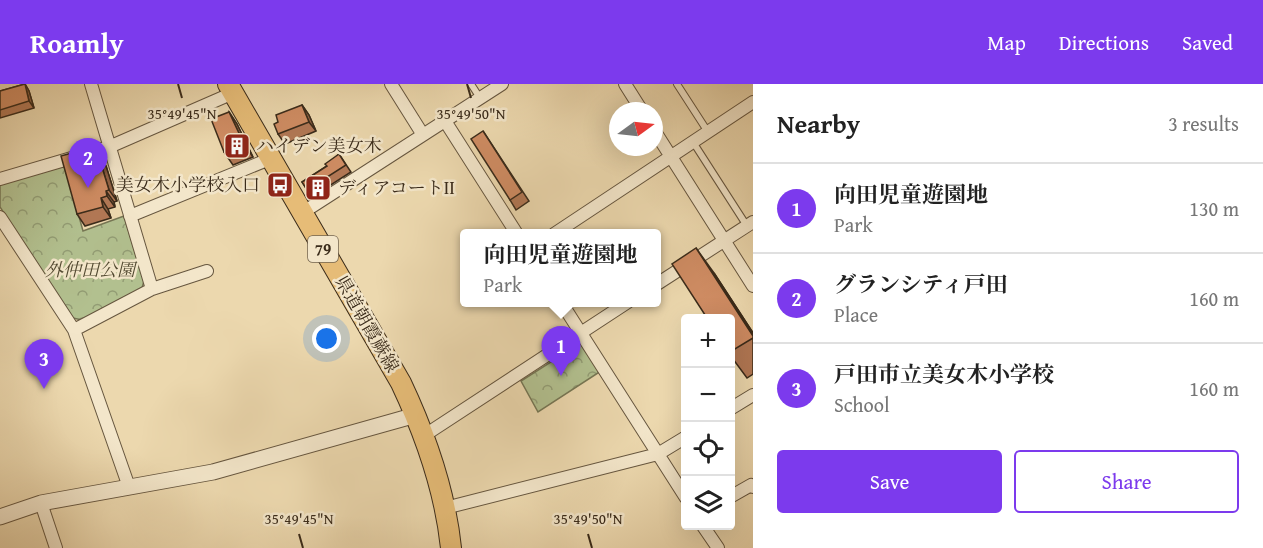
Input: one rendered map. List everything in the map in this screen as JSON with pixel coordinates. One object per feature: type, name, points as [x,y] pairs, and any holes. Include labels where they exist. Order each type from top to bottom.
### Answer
[{"type":"main road","name":"県道朝霞蕨線","points":[[230,88],[401,383],[425,435],[445,508],[451,548]]},
{"type":"street","points":[[91,84],[152,289]]},
{"type":"street","points":[[391,84],[423,135]]},
{"type":"street","points":[[302,213],[502,84]]},
{"type":"street","points":[[625,84],[636,102]]},
{"type":"street","points":[[0,179],[109,147],[230,88]]},
{"type":"street","points":[[562,229],[753,102]]},
{"type":"street","points":[[445,121],[514,229]]},
{"type":"street","points":[[663,144],[753,285]]},
{"type":"street","points":[[130,216],[272,158]]},
{"type":"street","points":[[0,217],[74,330],[129,487]]},
{"type":"street","points":[[661,281],[750,224]]},
{"type":"street","points":[[74,330],[152,289],[207,271]]},
{"type":"street","points":[[564,307],[681,490]]},
{"type":"street","points":[[425,435],[622,307]]},
{"type":"street","points":[[735,406],[753,395]]},
{"type":"street","points":[[0,517],[41,502],[213,472],[416,415]]},
{"type":"street","points":[[445,508],[658,454],[681,440]]},
{"type":"street","points":[[735,494],[752,485],[753,487]]},
{"type":"street","points":[[41,502],[56,548]]},
{"type":"street","points":[[706,530],[718,548]]},
{"type":"lane","points":[[471,84],[480,98]]},
{"type":"lane","points":[[677,84],[708,132]]},
{"type":"lane","points":[[693,142],[750,224]]},
{"type":"green space","name":"外仲田公園","points":[[65,166],[83,231],[124,216],[144,281],[142,288],[82,320],[73,318],[0,207],[0,184]]},
{"type":"green space","points":[[582,342],[601,371],[538,412],[521,381]]},
{"type":"building","points":[[25,84],[29,101],[0,110],[0,91]]},
{"type":"building","points":[[302,105],[309,122],[278,134],[274,124],[278,122],[276,115]]},
{"type":"building","points":[[229,112],[244,144],[224,152],[211,119]]},
{"type":"building","points":[[483,131],[522,192],[510,200],[471,139]]},
{"type":"building","points":[[86,149],[89,157],[98,154],[109,190],[106,191],[107,196],[101,198],[103,207],[77,214],[61,156]]},
{"type":"building","points":[[339,154],[346,165],[307,190],[302,182],[327,166],[325,164]]},
{"type":"building","points":[[696,248],[753,338],[735,349],[735,314],[704,314],[672,264]]},
{"type":"place","name":"ハイデン美女木","points":[[237,146]]},
{"type":"place","name":"美女木小学校入口","points":[[280,185]]},
{"type":"place","name":"グランシティ戸田","points":[[88,188]]},
{"type":"place","name":"ディアコートⅡ","points":[[318,188]]},
{"type":"place","name":"向田児童遊園地","points":[[561,376]]},
{"type":"place","name":"戸田市立美女木小学校","points":[[44,389]]}]
